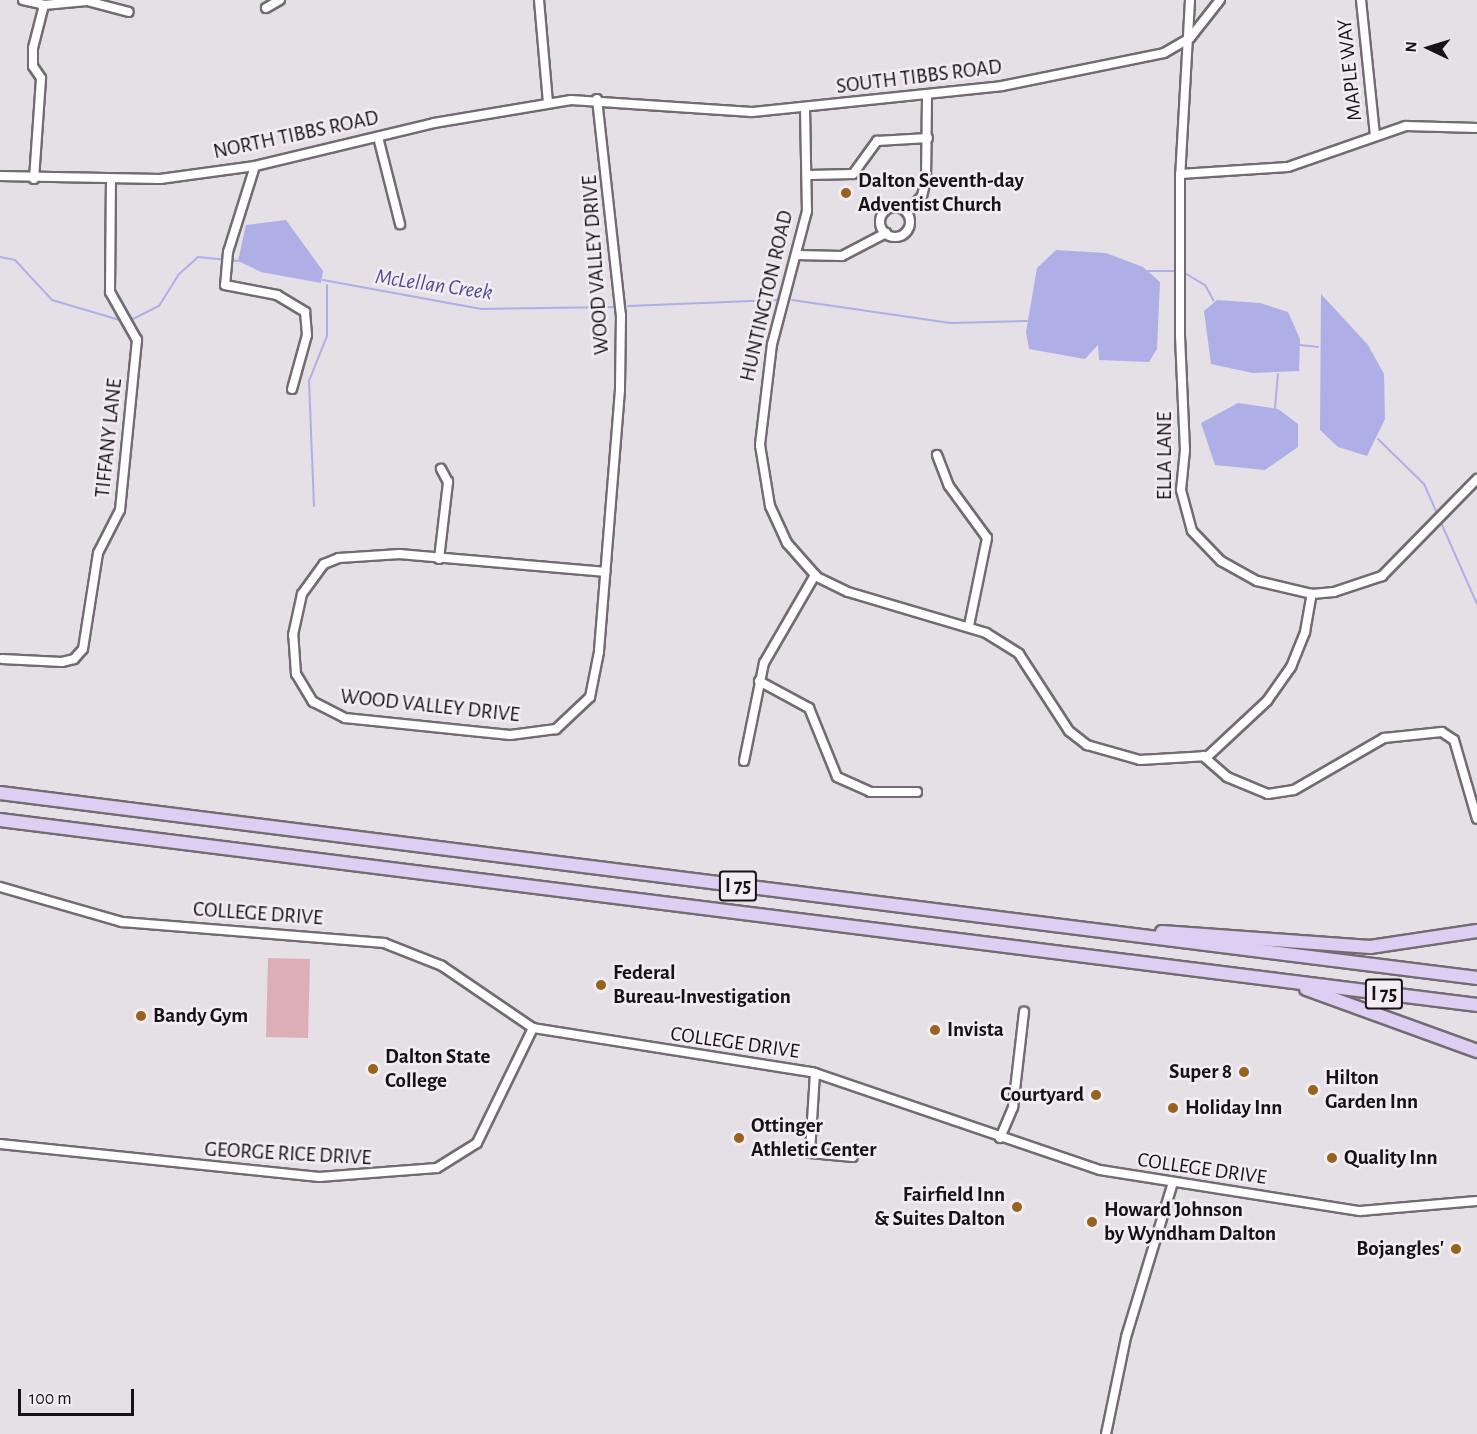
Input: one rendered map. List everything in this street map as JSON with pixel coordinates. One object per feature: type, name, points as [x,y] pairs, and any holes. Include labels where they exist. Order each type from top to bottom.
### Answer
[{"type":"highway","name":"I 75","points":[[0,793],[1477,978]]},
{"type":"highway","name":"I 75","points":[[0,820],[1477,1005]]},
{"type":"highway","points":[[1109,933],[1370,946],[1477,931]]},
{"type":"highway","points":[[1292,982],[1477,1051]]},
{"type":"street","points":[[23,0],[44,6],[87,1],[129,12]]},
{"type":"street","points":[[266,8],[280,0]]},
{"type":"street","points":[[539,0],[548,102]]},
{"type":"street","name":"ELLA LANE","points":[[1190,0],[1190,38],[1180,174],[1180,277],[1183,510],[1192,531],[1221,561],[1257,581],[1312,594],[1382,576],[1477,479]]},
{"type":"street","name":"SOUTH TIBBS ROAD","points":[[597,99],[723,112],[805,108],[927,95],[1118,66],[1164,53],[1190,38],[1220,0]]},
{"type":"street","name":"MAPLE WAY","points":[[1361,0],[1375,135]]},
{"type":"street","points":[[34,179],[41,78],[33,66],[33,48],[44,6]]},
{"type":"street","points":[[906,212],[922,196],[928,138],[927,95]]},
{"type":"street","name":"NORTH TIBBS ROAD","points":[[0,176],[111,182],[255,166],[378,137],[548,102],[597,99]]},
{"type":"street","name":"WOOD VALLEY DRIVE","points":[[597,99],[621,315],[605,572],[596,680],[590,697],[556,729],[510,735],[345,718],[313,702],[296,674],[293,635],[302,594],[324,564],[362,552],[605,572]]},
{"type":"street","name":"HUNTINGTON ROAD","points":[[805,108],[809,175],[796,255],[763,391],[760,445],[770,506],[787,543],[815,575],[848,592],[969,626],[1019,654],[1038,677],[1054,711],[1087,745],[1140,760],[1203,756]]},
{"type":"street","points":[[1180,174],[1288,167],[1326,159],[1375,135],[1406,126],[1477,128]]},
{"type":"street","points":[[378,137],[400,224]]},
{"type":"street","points":[[809,175],[854,174],[877,141],[928,138]]},
{"type":"street","points":[[255,166],[228,252],[225,285],[276,295],[305,312],[307,335],[292,388]]},
{"type":"street","name":"TIFFANY LANE","points":[[2,659],[62,662],[74,660],[83,649],[98,553],[120,510],[137,340],[110,292],[111,182]]},
{"type":"street","points":[[796,255],[842,256],[886,234],[904,234],[910,221],[906,212],[898,207],[884,211],[881,225],[886,234]]},
{"type":"street","points":[[937,455],[949,486],[987,538],[969,626]]},
{"type":"street","points":[[439,559],[448,482],[441,469]]},
{"type":"street","points":[[744,761],[759,681],[781,628],[815,575]]},
{"type":"street","points":[[1312,594],[1305,632],[1291,668],[1267,701],[1203,756],[1227,777],[1268,794],[1294,790],[1384,738],[1442,732],[1454,740],[1477,819]]},
{"type":"street","points":[[759,681],[809,708],[837,777],[870,792],[918,792]]},
{"type":"street","name":"COLLEGE DRIVE","points":[[0,887],[122,922],[384,943],[433,961],[533,1028],[815,1073],[864,1086],[1000,1138],[1100,1170],[1359,1211],[1477,1201]]},
{"type":"street","points":[[1000,1138],[1013,1107],[1024,1012]]},
{"type":"street","name":"GEORGE RICE DRIVE","points":[[0,1144],[308,1176],[437,1168],[477,1143],[533,1028]]},
{"type":"street","points":[[815,1073],[810,1153],[854,1157]]},
{"type":"street","points":[[1106,1434],[1126,1337],[1173,1182]]},
{"type":"shaded area","points":[[268,958],[310,959],[308,1038],[266,1037]]},
{"type":"water","points":[[286,220],[323,271],[321,283],[261,272],[238,261],[246,225]]},
{"type":"water","points":[[1056,250],[1106,253],[1143,267],[1160,282],[1157,349],[1149,362],[1099,360],[1098,345],[1085,359],[1029,349],[1026,332],[1037,268]]},
{"type":"water","points":[[1321,294],[1368,345],[1384,374],[1385,419],[1367,456],[1338,447],[1320,430]]},
{"type":"water","points":[[1217,300],[1260,303],[1288,312],[1300,339],[1299,371],[1253,373],[1211,364],[1204,311]]},
{"type":"water","points":[[1238,403],[1278,409],[1298,424],[1298,447],[1265,470],[1215,465],[1201,423]]},
{"type":"waterway","name":"McLellan Creek","points":[[0,257],[15,260],[52,300],[123,321]]},
{"type":"waterway","name":"McLellan Creek","points":[[129,321],[159,306],[178,275],[198,257],[238,261]]},
{"type":"waterway","name":"McLellan Creek","points":[[1148,271],[1178,271]]},
{"type":"waterway","name":"McLellan Creek","points":[[1183,272],[1205,285],[1214,301]]},
{"type":"waterway","name":"McLellan Creek","points":[[323,280],[481,309],[615,307]]},
{"type":"waterway","points":[[314,506],[309,381],[327,336],[327,285]]},
{"type":"waterway","name":"McLellan Creek","points":[[628,306],[779,300]]},
{"type":"waterway","name":"McLellan Creek","points":[[792,300],[950,323],[1027,321]]},
{"type":"waterway","name":"McLellan Creek","points":[[1300,345],[1318,347]]},
{"type":"waterway","points":[[1275,408],[1278,374]]},
{"type":"waterway","name":"McLellan Creek","points":[[1378,439],[1424,484],[1437,513]]},
{"type":"waterway","name":"McLellan Creek","points":[[1442,525],[1477,604]]},
{"type":"place","name":"Dalton Seventh-day Adventist Church","points":[[846,193]]},
{"type":"place","name":"Federal Bureau-Investigation","points":[[601,985]]},
{"type":"place","name":"Bandy Gym","points":[[141,1016]]},
{"type":"place","name":"Invista","points":[[935,1030]]},
{"type":"place","name":"Dalton State College","points":[[373,1069]]},
{"type":"place","name":"Super 8","points":[[1244,1072]]},
{"type":"place","name":"Hilton Garden Inn","points":[[1313,1090]]},
{"type":"place","name":"Courtyard","points":[[1096,1095]]},
{"type":"place","name":"Holiday Inn","points":[[1173,1108]]},
{"type":"place","name":"Ottinger Athletic Center","points":[[739,1138]]},
{"type":"place","name":"Quality Inn","points":[[1332,1158]]},
{"type":"place","name":"Fairfield Inn & Suites Dalton","points":[[1017,1207]]},
{"type":"place","name":"Howard Johnson by Wyndham Dalton","points":[[1092,1222]]},
{"type":"place","name":"Bojangles'","points":[[1456,1249]]}]
